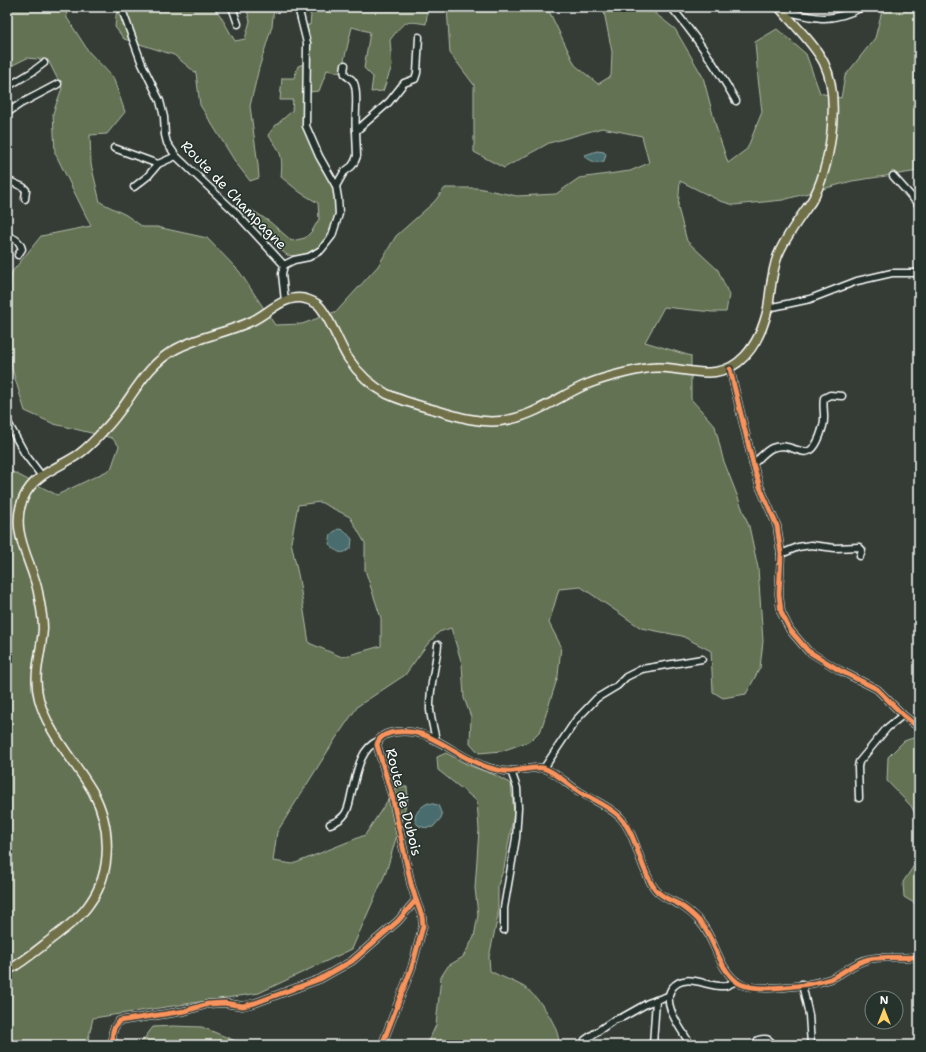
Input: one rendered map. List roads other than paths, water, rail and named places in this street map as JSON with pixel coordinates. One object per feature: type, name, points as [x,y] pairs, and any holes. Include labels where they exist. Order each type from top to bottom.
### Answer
[{"type":"main road","points":[[7,971],[21,964],[66,927],[90,904],[99,887],[107,848],[104,821],[99,804],[51,729],[39,701],[36,688],[36,672],[43,632],[42,615],[37,585],[24,549],[19,531],[18,518],[24,495],[30,486],[41,475],[79,454],[93,442],[113,422],[149,371],[162,358],[174,350],[193,341],[251,322],[285,301],[303,298],[318,304],[354,366],[383,392],[408,403],[472,420],[497,421],[523,417],[599,379],[648,367],[668,367],[701,373],[714,373],[730,369],[743,359],[762,330],[768,308],[771,279],[778,255],[816,194],[823,175],[831,142],[833,94],[825,64],[817,51],[780,9]]},
{"type":"street","name":"Route de Champagne","points":[[121,7],[142,64],[160,101],[164,117],[165,135],[176,156],[235,212],[284,265]]},
{"type":"street","points":[[232,7],[238,24]]},
{"type":"street","points":[[285,301],[282,274],[284,265],[294,260],[316,254],[328,242],[335,229],[339,214],[339,202],[336,186],[319,156],[306,126],[307,43],[298,7]]},
{"type":"street","points":[[671,7],[696,37],[715,65],[736,101]]},
{"type":"street","points":[[780,9],[824,19],[836,18],[862,7]]},
{"type":"street","points":[[356,131],[389,102],[404,83],[415,78],[417,73],[419,37]]},
{"type":"street","points":[[7,87],[44,63]]},
{"type":"street","points":[[336,186],[344,172],[352,166],[356,156],[355,84],[345,74],[345,65]]},
{"type":"street","points":[[7,113],[20,104],[58,84]]},
{"type":"street","points":[[114,148],[158,164]]},
{"type":"street","points":[[134,187],[148,176],[158,164],[176,156]]},
{"type":"street","points":[[893,176],[919,205]]},
{"type":"street","points":[[7,180],[23,187],[26,190],[25,198]]},
{"type":"street","points":[[7,236],[19,241],[22,249],[18,255]]},
{"type":"street","points":[[768,308],[810,299],[857,281],[892,273],[919,273]]},
{"type":"street","points":[[730,369],[753,464],[760,487],[777,526],[781,554],[778,594],[781,612],[790,630],[808,651],[839,670],[877,689],[903,715],[914,724],[919,725]]},
{"type":"street","points":[[753,464],[771,448],[781,446],[805,452],[813,448],[824,424],[824,398],[830,395],[842,396]]},
{"type":"street","points":[[7,421],[25,454],[41,475]]},
{"type":"street","points":[[781,554],[798,547],[811,545],[835,548],[859,547],[862,550],[860,556]]},
{"type":"street","points":[[436,740],[430,705],[438,645]]},
{"type":"street","points":[[702,659],[642,669],[597,698],[576,720],[544,768],[579,792],[609,808],[620,817],[635,841],[654,888],[659,894],[669,901],[680,905],[693,914],[703,925],[728,973],[738,983],[746,986],[764,988],[802,984],[829,979],[870,958],[919,956]]},
{"type":"street","points":[[859,798],[859,762],[888,728],[903,715]]},
{"type":"street","name":"Route de Dubois","points":[[382,1045],[412,967],[423,926],[422,916],[411,884],[392,796],[377,745],[378,741],[386,734],[404,732],[421,734],[436,740],[456,753],[480,765],[492,769],[511,771],[544,768]]},
{"type":"street","points":[[330,824],[338,821],[349,809],[353,787],[365,752],[370,746],[378,741]]},
{"type":"street","points":[[504,930],[504,908],[516,838],[518,808],[517,788],[511,771]]},
{"type":"street","points":[[114,1045],[112,1031],[114,1026],[119,1021],[185,1011],[208,1004],[224,1003],[243,1006],[255,1003],[320,978],[352,961],[398,922],[416,900]]},
{"type":"street","points":[[688,1041],[669,1007],[668,996],[675,984],[684,981],[694,981],[724,986],[730,985],[736,980]]},
{"type":"street","points":[[802,984],[809,1015],[811,1045]]},
{"type":"street","points":[[585,1040],[597,1033],[606,1024],[623,1017],[648,1003],[668,996]]},
{"type":"street","points":[[653,1045],[656,1000]]},
{"type":"street","points":[[758,1040],[771,1040],[773,1045]]},
{"type":"water","points":[[597,151],[604,152],[606,154],[604,161],[597,163],[585,157],[585,155]]},
{"type":"water","points":[[338,529],[344,530],[352,539],[351,548],[341,553],[329,544],[331,534]]},
{"type":"water","points":[[428,803],[438,805],[442,815],[433,827],[420,826],[415,820],[418,811]]}]
